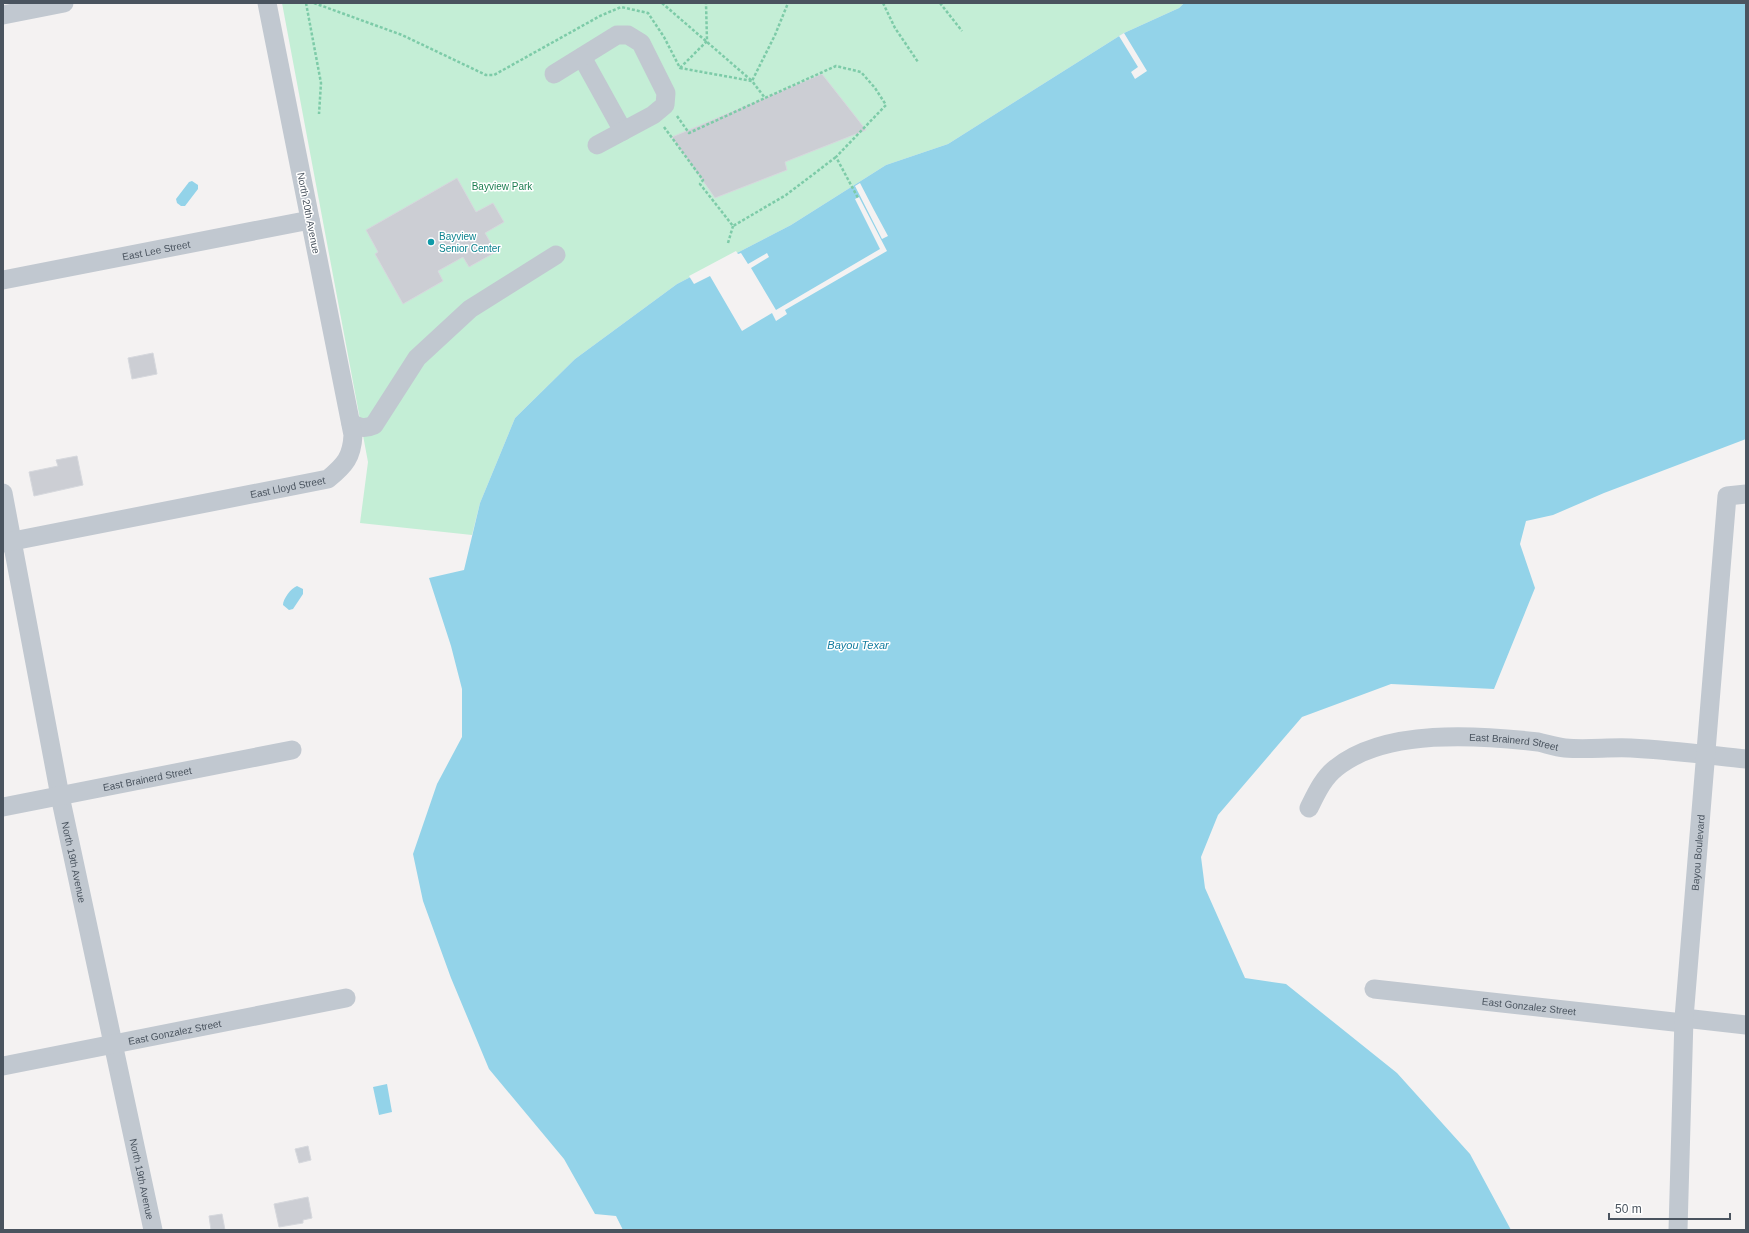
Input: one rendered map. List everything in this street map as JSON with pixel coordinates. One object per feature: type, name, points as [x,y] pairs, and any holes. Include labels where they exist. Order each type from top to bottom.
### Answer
[{"type":"street","points":[[3,15],[64,3]]},
{"type":"street","name":"North 20th Avenue","points":[[267,3],[351,423]]},
{"type":"street","points":[[554,74],[617,35],[628,35],[641,43],[666,93],[665,105],[653,115],[597,145]]},
{"type":"street","points":[[582,57],[623,131]]},
{"type":"street","name":"East Lee Street","points":[[3,280],[310,220]]},
{"type":"street","points":[[351,423],[359,428],[367,428],[374,425],[417,358],[470,309],[556,255]]},
{"type":"street","name":"East Lloyd Street","points":[[7,542],[328,479],[347,461],[352,448],[353,435],[351,423]]},
{"type":"street","name":"North 19th Avenue","points":[[3,493],[7,542],[153,1230]]},
{"type":"street","name":"Bayou Boulevard","points":[[1678,1230],[1684,1021],[1727,496],[1746,494]]},
{"type":"street","name":"East Brainerd Street","points":[[1309,808],[1323,782],[1335,768],[1354,754],[1393,743],[1423,738],[1492,737],[1541,743],[1565,748],[1631,748],[1746,759]]},
{"type":"street","name":"East Brainerd Street","points":[[3,807],[292,750]]},
{"type":"street","name":"East Gonzalez Street","points":[[1374,989],[1684,1021],[1746,1025]]},
{"type":"street","name":"East Gonzalez Street","points":[[3,1066],[346,998]]},
{"type":"path","points":[[306,3],[321,83],[319,114]]},
{"type":"path","points":[[314,3],[402,35],[486,75],[494,75],[600,16],[621,7],[648,14],[664,37],[680,68]]},
{"type":"path","points":[[662,3],[752,81],[765,98]]},
{"type":"path","points":[[680,68],[707,41],[706,3]]},
{"type":"path","points":[[752,81],[776,35],[788,3]]},
{"type":"path","points":[[882,3],[890,14],[895,28],[918,62]]},
{"type":"path","points":[[940,3],[962,31]]},
{"type":"path","points":[[675,112],[690,133],[836,66],[861,72],[875,88],[886,106],[836,157],[786,195],[733,226],[728,243]]},
{"type":"path","points":[[680,68],[752,81]]},
{"type":"path","points":[[666,121],[662,125],[702,180],[700,184],[733,226]]},
{"type":"path","points":[[836,157],[858,198]]},
{"type":"green space","name":"Bayview Park","points":[[282,3],[1184,3],[1179,8],[1124,33],[948,144],[886,165],[791,225],[677,284],[575,359],[515,418],[480,503],[472,535],[360,523],[368,462]]},
{"type":"water","name":"Bayou Texar","points":[[1184,3],[1746,3],[1746,439],[1604,493],[1553,515],[1526,521],[1520,544],[1535,588],[1494,689],[1391,684],[1302,717],[1218,815],[1201,857],[1205,888],[1245,978],[1286,984],[1397,1073],[1470,1154],[1511,1230],[623,1230],[616,1216],[595,1214],[564,1159],[489,1069],[451,978],[423,901],[413,854],[437,784],[462,737],[462,689],[451,646],[429,578],[464,570],[480,503],[515,418],[575,359],[677,284],[791,225],[886,165],[948,144],[1124,33],[1179,8]]},
{"type":"water","points":[[192,181],[198,185],[198,189],[185,206],[181,206],[177,203],[176,199],[189,182]]},
{"type":"water","points":[[297,586],[303,589],[303,594],[293,609],[289,610],[283,605],[283,603],[290,591]]},
{"type":"water","points":[[387,1084],[392,1112],[379,1115],[373,1087]]},
{"type":"pier","points":[[1124,33],[1147,71],[1135,79],[1131,72],[1138,67],[1119,36]]},
{"type":"pier","points":[[860,183],[888,236],[882,239],[855,186]]},
{"type":"pier","points":[[859,197],[887,251],[785,310],[787,314],[776,321],[772,313],[742,331],[710,276],[694,284],[689,276],[736,251],[738,254],[741,253],[748,264],[767,253],[769,257],[751,268],[776,310],[880,249],[855,199]]},
{"type":"building","points":[[822,74],[866,130],[785,162],[787,170],[715,198],[672,137]]},
{"type":"building","name":"Bayview Senior Center","points":[[457,178],[476,212],[493,203],[504,222],[485,233],[496,252],[469,267],[463,257],[438,271],[443,281],[403,304],[375,254],[378,252],[366,230]]},
{"type":"building","points":[[153,353],[157,374],[132,379],[128,358]]},
{"type":"building","points":[[77,456],[83,485],[34,496],[29,472],[58,466],[56,460]]},
{"type":"building","points":[[308,1146],[311,1160],[299,1163],[295,1149]]},
{"type":"building","points":[[308,1197],[312,1218],[303,1220],[303,1223],[279,1227],[274,1204]]},
{"type":"building","points":[[222,1214],[225,1230],[211,1230],[209,1216]]},
{"type":"place","name":"Bayview Senior Center","points":[[431,242]]}]
